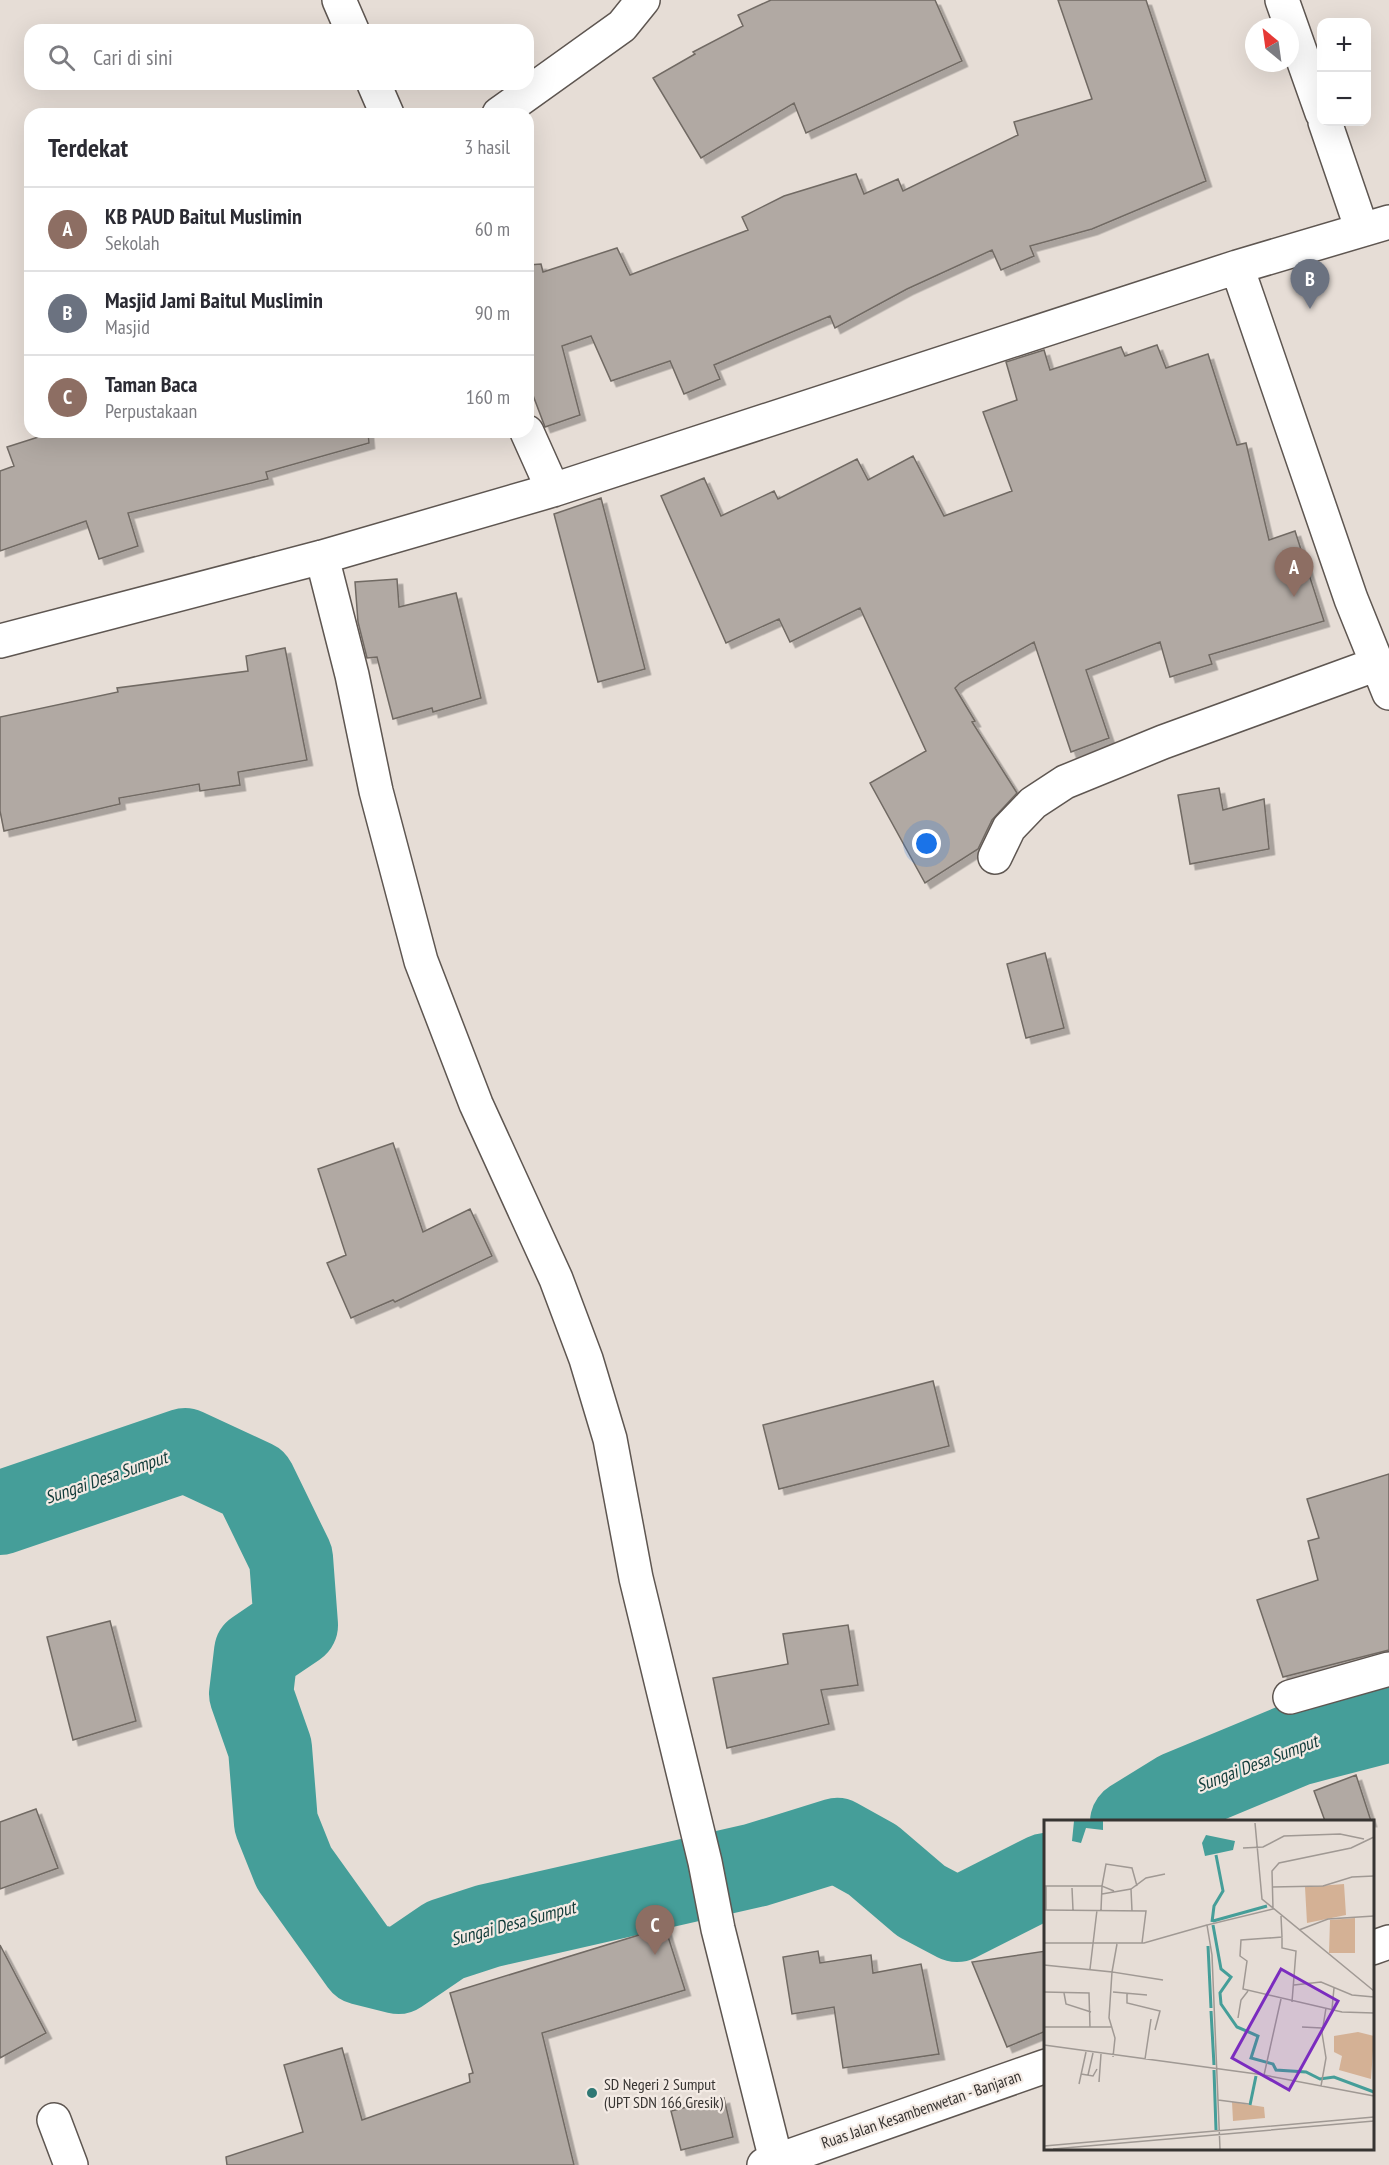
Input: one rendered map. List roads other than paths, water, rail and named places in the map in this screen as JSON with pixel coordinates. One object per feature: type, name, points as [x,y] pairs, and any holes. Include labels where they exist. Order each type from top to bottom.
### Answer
[{"type":"street","points":[[339,0],[349,24]]},
{"type":"street","points":[[534,88],[622,26],[643,0]]},
{"type":"street","points":[[1282,0],[1317,99]]},
{"type":"street","points":[[377,90],[384,108]]},
{"type":"street","points":[[506,108],[532,90]]},
{"type":"street","points":[[0,641],[322,558],[553,490],[1237,267],[1376,226],[1327,126]]},
{"type":"street","points":[[1237,267],[1351,599],[1389,693]]},
{"type":"street","points":[[530,438],[553,490]]},
{"type":"street","points":[[322,558],[352,675],[376,790],[422,961],[476,1104],[556,1279],[586,1359],[610,1438],[636,1578],[705,1862],[770,2162]]},
{"type":"street","points":[[995,857],[1009,828],[1033,803],[1065,782],[1163,742],[1377,664]]},
{"type":"street","points":[[1290,1697],[1389,1669]]},
{"type":"street","points":[[1374,1947],[1389,1942]]},
{"type":"street","name":"Ruas Jalan Kesambenwetan - Banjaran","points":[[770,2162],[1044,2067]]},
{"type":"street","points":[[54,2120],[71,2165]]},
{"type":"waterway","name":"Sungai Desa Sumput","points":[[0,1513],[185,1450],[254,1482],[291,1558],[296,1625],[256,1652],[251,1694],[270,1748],[276,1823],[294,1868],[362,1963],[398,1972],[445,1940],[488,1926],[756,1865],[837,1840],[873,1860],[921,1901],[957,1920],[1044,1876]]},
{"type":"waterway","name":"Sungai Desa Sumput","points":[[1135,1820],[1179,1793],[1297,1744],[1389,1720]]},
{"type":"place","name":"Masjid Jami Baitul Muslimin","points":[[1310,309]]},
{"type":"place","name":"KB PAUD Baitul Muslimin","points":[[1294,597]]},
{"type":"place","name":"Taman Baca","points":[[655,1955]]},
{"type":"place","name":"SD Negeri 2 Sumput (UPT SDN 166 Gresik)","points":[[592,2093]]}]
